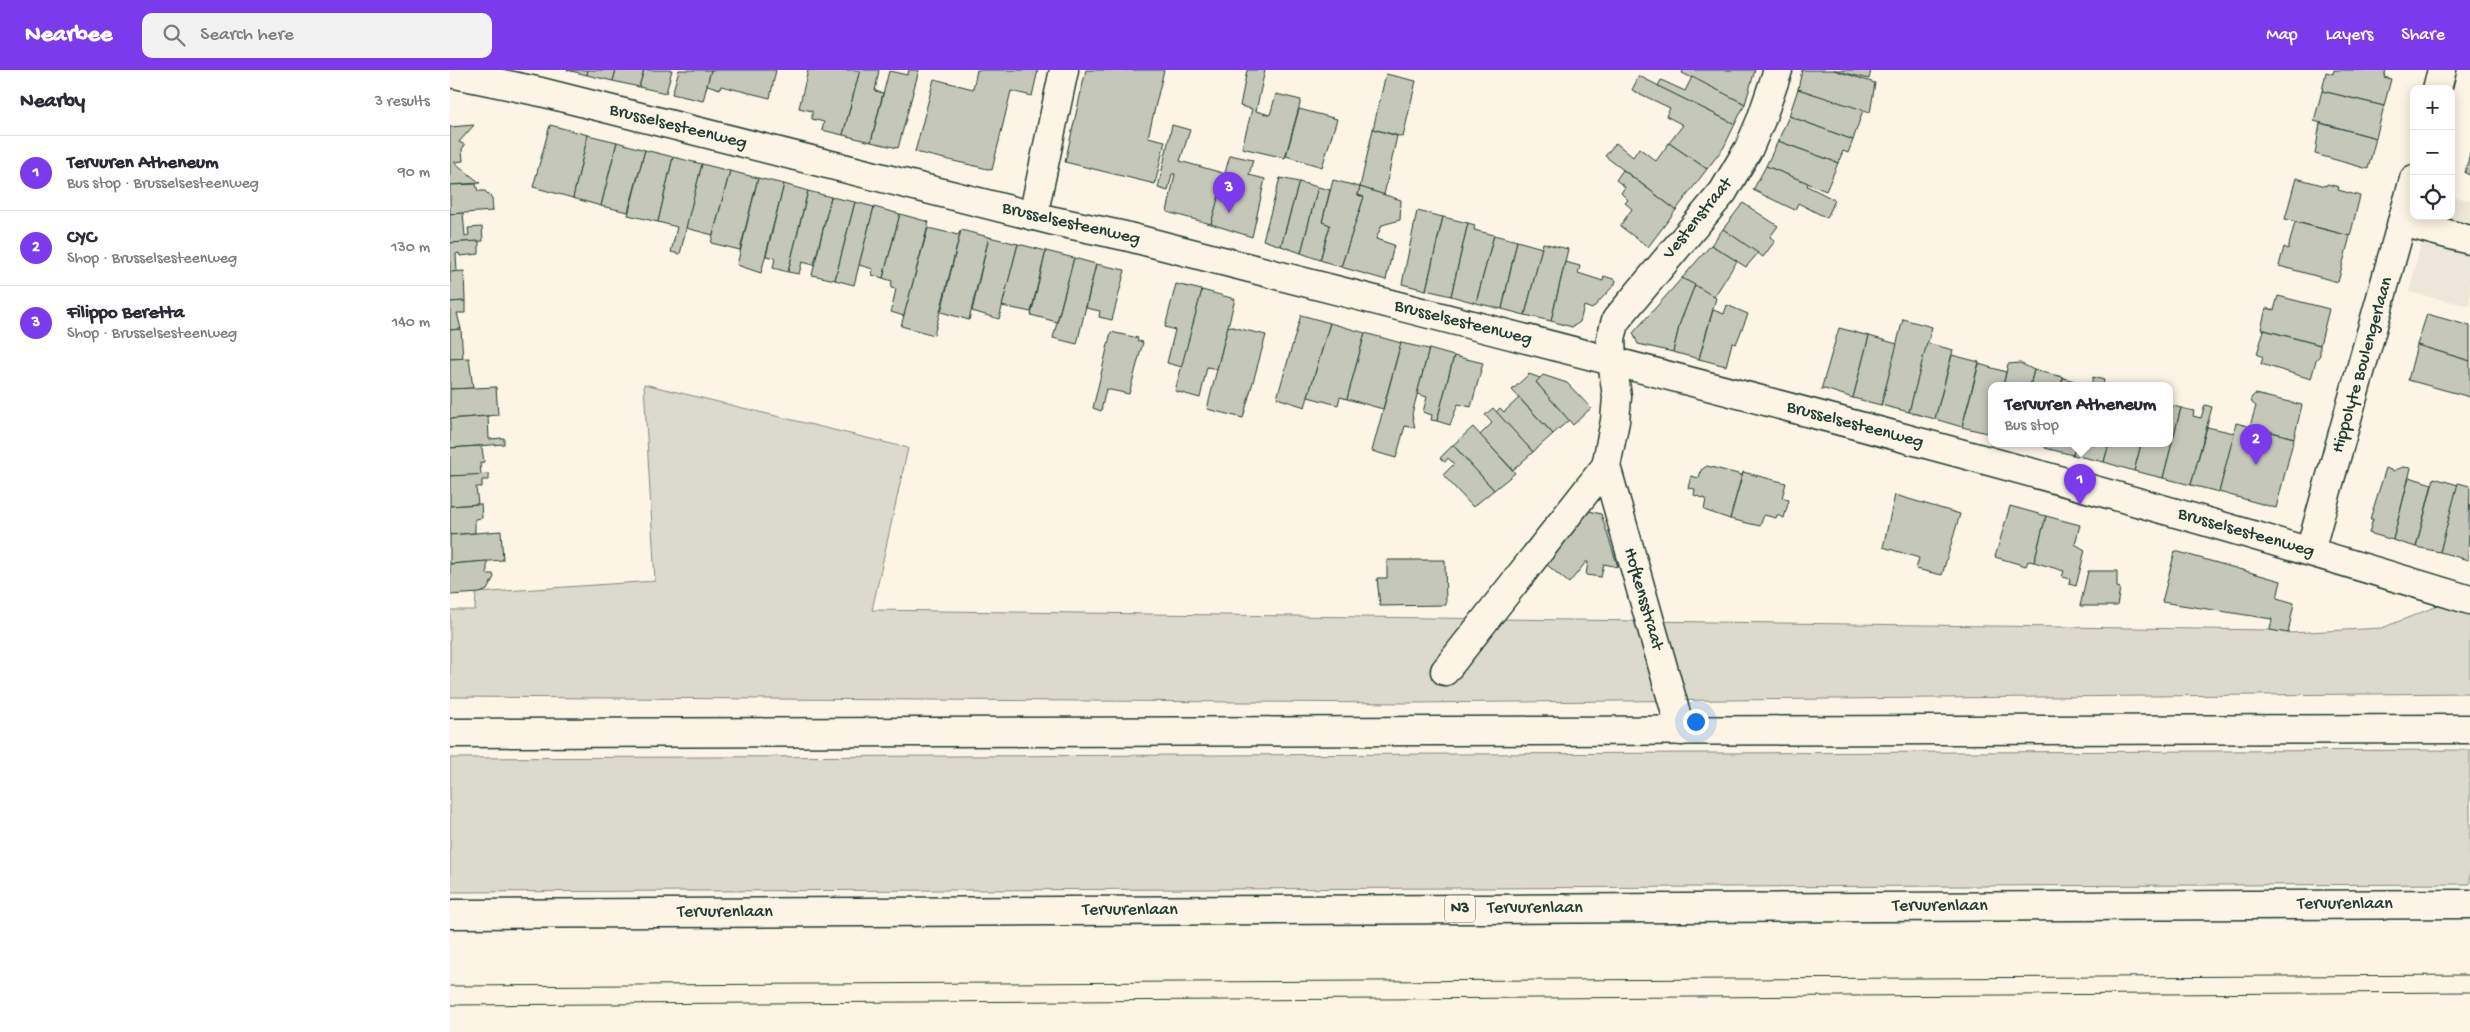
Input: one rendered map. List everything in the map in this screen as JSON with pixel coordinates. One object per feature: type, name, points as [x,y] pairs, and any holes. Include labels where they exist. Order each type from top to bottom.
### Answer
[{"type":"main road","points":[[1033,216],[1064,70]]},
{"type":"main road","name":"Vestenstraat","points":[[1612,360],[1611,338],[1618,315],[1723,192],[1744,156],[1761,120],[1778,70]]},
{"type":"main road","points":[[2438,85],[2442,70]]},
{"type":"main road","name":"Brusselsesteenweg","points":[[450,73],[544,81],[1033,216],[1135,239],[1612,360],[2108,492],[2470,600]]},
{"type":"main road","name":"Hippolyte Boulengerlaan","points":[[2310,551],[2410,193]]},
{"type":"main road","points":[[2402,222],[2470,240]]},
{"type":"main road","name":"Hofkensstraat","points":[[1444,671],[1606,466],[1615,421],[1617,397],[1612,360]]},
{"type":"main road","name":"Hofkensstraat","points":[[1606,466],[1681,732]]},
{"type":"main road","points":[[450,733],[2470,730]]},
{"type":"main road","name":"Tervurenlaan","points":[[450,914],[2470,904]]},
{"type":"shaded area","points":[[2455,197],[2470,200],[2470,306],[2409,292],[2427,220],[2455,220]]},
{"type":"shaded area","points":[[644,384],[908,448],[872,610],[2270,630],[2289,633],[2382,628],[2470,593],[2470,693],[1408,703],[450,697],[450,610],[475,610],[476,593],[655,581]]},
{"type":"shaded area","points":[[2470,750],[2470,884],[450,892],[450,758]]},
{"type":"building","points":[[567,70],[588,70],[587,75]]},
{"type":"building","points":[[588,70],[616,70],[613,81],[587,75]]},
{"type":"building","points":[[616,70],[644,70],[639,87],[613,81]]},
{"type":"building","points":[[644,70],[672,70],[666,93],[639,87]]},
{"type":"building","points":[[679,70],[711,70],[703,101],[672,94]]},
{"type":"building","points":[[711,70],[776,70],[770,98],[721,86],[720,89],[707,85]]},
{"type":"building","points":[[808,70],[860,70],[843,135],[822,130],[824,122],[812,119],[812,111],[799,108]]},
{"type":"building","points":[[860,70],[879,70],[875,91],[883,93],[871,142],[843,135]]},
{"type":"building","points":[[909,70],[919,70],[898,148],[871,142],[889,71],[907,75]]},
{"type":"building","points":[[977,70],[1038,70],[1032,96],[1011,91],[992,170],[915,152],[934,79],[973,89]]},
{"type":"building","points":[[1086,70],[1164,70],[1148,137],[1165,141],[1155,184],[1065,162]]},
{"type":"building","points":[[1247,70],[1265,70],[1256,111],[1270,115],[1276,94],[1301,100],[1285,158],[1242,148],[1252,109],[1240,106]]},
{"type":"building","points":[[1683,70],[1755,70],[1745,104],[1682,73]]},
{"type":"building","points":[[1802,70],[1834,70],[1875,83],[1870,113],[1798,89]]},
{"type":"building","points":[[1834,70],[1871,70],[1869,79]]},
{"type":"building","points":[[2334,70],[2386,70],[2384,77],[2391,79],[2384,106],[2322,91],[2326,72],[2333,74]]},
{"type":"building","points":[[1386,74],[1416,81],[1403,137],[1373,129]]},
{"type":"building","points":[[1639,76],[1735,124],[1724,147],[1707,169],[1669,143],[1683,125],[1666,116],[1670,108],[1632,90]]},
{"type":"building","points":[[1692,77],[1745,104],[1735,124],[1658,86],[1661,80],[1685,91]]},
{"type":"building","points":[[1798,89],[1863,110],[1853,140],[1789,116]]},
{"type":"building","points":[[2322,91],[2384,106],[2376,138],[2314,121]]},
{"type":"building","points":[[1299,109],[1337,119],[1322,167],[1286,156]]},
{"type":"building","points":[[1789,116],[1853,140],[1848,153],[1843,151],[1838,163],[1778,141]]},
{"type":"building","points":[[2320,123],[2376,138],[2368,169],[2315,154]]},
{"type":"building","points":[[474,125],[459,142],[465,145],[462,149],[463,161],[454,162],[480,183],[450,185],[450,127]]},
{"type":"building","points":[[550,125],[588,135],[573,198],[533,187]]},
{"type":"building","points":[[1172,125],[1190,130],[1180,161],[1226,174],[1211,224],[1167,212],[1175,174],[1172,174],[1168,191],[1158,188]]},
{"type":"building","points":[[1373,129],[1397,136],[1384,195],[1360,187]]},
{"type":"building","points":[[588,135],[617,142],[601,206],[573,198]]},
{"type":"building","points":[[1778,141],[1838,163],[1826,191],[1766,166]]},
{"type":"building","points":[[617,142],[645,150],[628,212],[601,206]]},
{"type":"building","points":[[1616,143],[1633,157],[1639,148],[1656,161],[1669,143],[1707,169],[1676,210],[1605,156]]},
{"type":"building","points":[[645,150],[673,157],[658,222],[628,215]]},
{"type":"building","points":[[2470,153],[2470,175],[2465,173]]},
{"type":"building","points":[[1230,155],[1253,160],[1249,175],[1265,179],[1252,237],[1211,224]]},
{"type":"building","points":[[673,157],[702,164],[680,254],[671,252],[677,227],[658,222]]},
{"type":"building","points":[[702,164],[730,171],[713,235],[686,228]]},
{"type":"building","points":[[1766,166],[1808,183],[1807,186],[1835,200],[1827,218],[1798,203],[1795,210],[1753,190]]},
{"type":"building","points":[[1623,170],[1676,210],[1648,247],[1620,226],[1632,209],[1625,203],[1628,200],[1621,193],[1625,187],[1616,180]]},
{"type":"building","points":[[730,171],[758,178],[740,250],[711,243]]},
{"type":"building","points":[[758,178],[784,184],[761,273],[737,265]]},
{"type":"building","points":[[1280,178],[1299,182],[1281,246],[1263,240]]},
{"type":"building","points":[[2296,178],[2326,186],[2327,184],[2339,187],[2338,190],[2360,196],[2350,236],[2285,219]]},
{"type":"building","points":[[1333,180],[1360,187],[1358,195],[1364,197],[1341,267],[1320,260],[1330,225],[1322,222]]},
{"type":"building","points":[[1299,182],[1318,187],[1301,253],[1281,246]]},
{"type":"building","points":[[476,184],[478,191],[485,191],[492,198],[493,211],[450,214],[450,185]]},
{"type":"building","points":[[784,184],[808,191],[788,272],[773,268],[775,258],[766,256]]},
{"type":"building","points":[[1318,187],[1330,190],[1322,222],[1330,225],[1320,260],[1301,253]]},
{"type":"building","points":[[1360,187],[1401,200],[1400,220],[1382,225],[1376,239],[1394,245],[1386,280],[1341,267],[1364,197],[1358,195]]},
{"type":"building","points":[[808,191],[831,197],[814,265],[802,262],[799,274],[788,272]]},
{"type":"building","points":[[831,197],[855,202],[835,280],[812,275]]},
{"type":"building","points":[[855,202],[874,207],[854,285],[835,280]]},
{"type":"building","points":[[1743,203],[1778,226],[1770,237],[1775,241],[1763,257],[1723,229]]},
{"type":"building","points":[[874,207],[900,214],[883,278],[872,275],[873,269],[859,265]]},
{"type":"building","points":[[1417,211],[1443,217],[1426,290],[1402,284]]},
{"type":"building","points":[[463,213],[465,236],[469,235],[468,228],[482,227],[483,241],[450,243],[450,214]]},
{"type":"building","points":[[900,214],[929,222],[904,316],[891,312],[896,289],[891,288],[892,281],[883,278]]},
{"type":"building","points":[[1443,217],[1468,223],[1451,296],[1426,290]]},
{"type":"building","points":[[2295,222],[2350,236],[2338,282],[2279,266],[2284,247],[2288,249]]},
{"type":"building","points":[[1468,223],[1475,225],[1474,230],[1494,235],[1476,303],[1451,296]]},
{"type":"building","points":[[928,228],[958,235],[961,230],[934,335],[901,326]]},
{"type":"building","points":[[1723,229],[1758,253],[1746,267],[1711,245]]},
{"type":"building","points":[[961,230],[989,237],[969,320],[941,312]]},
{"type":"building","points":[[1494,235],[1517,241],[1502,309],[1476,303]]},
{"type":"building","points":[[989,237],[1018,244],[999,319],[972,311]]},
{"type":"building","points":[[479,241],[479,254],[460,256],[459,253],[456,254],[457,272],[450,272],[450,243]]},
{"type":"building","points":[[1517,241],[1542,248],[1525,315],[1502,309]]},
{"type":"building","points":[[1543,243],[1568,249],[1551,321],[1525,315]]},
{"type":"building","points":[[1018,244],[1046,251],[1031,312],[1002,306]]},
{"type":"building","points":[[1711,245],[1737,261],[1714,297],[1682,278]]},
{"type":"building","points":[[1046,251],[1074,258],[1057,322],[1031,315]]},
{"type":"building","points":[[1074,258],[1096,264],[1077,344],[1053,338]]},
{"type":"building","points":[[1565,262],[1580,266],[1578,273],[1603,281],[1604,276],[1616,280],[1615,284],[1592,309],[1584,306],[1580,322],[1572,327],[1551,321]]},
{"type":"building","points":[[1096,264],[1125,270],[1112,320],[1099,317],[1100,311],[1086,308]]},
{"type":"building","points":[[464,271],[465,301],[450,302],[450,272]]},
{"type":"building","points":[[1682,278],[1695,285],[1680,323],[1673,352],[1638,344],[1633,333]]},
{"type":"building","points":[[1176,284],[1202,290],[1182,367],[1167,363],[1175,330],[1165,327]]},
{"type":"building","points":[[1695,285],[1716,298],[1699,359],[1673,352],[1680,323]]},
{"type":"building","points":[[1202,290],[1235,299],[1217,369],[1207,367],[1200,398],[1175,391]]},
{"type":"building","points":[[2278,296],[2329,309],[2320,345],[2261,329],[2266,308],[2274,310]]},
{"type":"building","points":[[465,301],[465,313],[457,313],[461,329],[450,330],[450,302]]},
{"type":"building","points":[[1727,305],[1748,314],[1736,344],[1732,343],[1726,366],[1699,359],[1713,310],[1724,314]]},
{"type":"building","points":[[2427,314],[2470,326],[2470,361],[2417,345]]},
{"type":"building","points":[[1301,315],[1330,323],[1305,407],[1277,398]]},
{"type":"building","points":[[1903,319],[1932,327],[1909,412],[1881,405]]},
{"type":"building","points":[[1330,323],[1365,333],[1347,399],[1340,397],[1338,405],[1308,397]]},
{"type":"building","points":[[1228,326],[1266,335],[1243,418],[1207,409]]},
{"type":"building","points":[[1839,328],[1869,336],[1853,398],[1825,389],[1821,390]]},
{"type":"building","points":[[461,329],[463,359],[450,359],[450,330]]},
{"type":"building","points":[[2264,330],[2320,345],[2320,355],[2316,360],[2311,379],[2261,364],[2263,357],[2257,354]]},
{"type":"building","points":[[1111,332],[1138,338],[1137,341],[1143,342],[1129,394],[1106,389],[1101,411],[1093,408]]},
{"type":"building","points":[[1365,333],[1401,343],[1383,409],[1347,399]]},
{"type":"building","points":[[1869,336],[1897,344],[1881,405],[1853,398]]},
{"type":"building","points":[[1401,343],[1429,349],[1412,414],[1415,428],[1405,426],[1396,458],[1372,451]]},
{"type":"building","points":[[1927,343],[1953,350],[1935,419],[1909,412]]},
{"type":"building","points":[[2417,345],[2470,361],[2470,397],[2408,380]]},
{"type":"building","points":[[1429,349],[1454,356],[1437,421],[1431,420],[1432,415],[1423,412],[1427,397],[1417,394]]},
{"type":"building","points":[[1952,355],[1979,362],[1962,427],[1935,419]]},
{"type":"building","points":[[1454,356],[1483,363],[1471,407],[1458,404],[1450,425],[1437,421]]},
{"type":"building","points":[[469,358],[473,388],[450,389],[450,359]]},
{"type":"building","points":[[2020,363],[2034,370],[2031,382],[2004,382],[2008,364]]},
{"type":"building","points":[[1979,364],[2006,372],[2004,382],[1988,382],[1988,433],[1962,427]]},
{"type":"building","points":[[2034,370],[2063,377],[2062,382],[2031,382]]},
{"type":"building","points":[[1529,374],[1540,378],[1536,382],[1569,420],[1553,434],[1512,390]]},
{"type":"building","points":[[1543,375],[1567,383],[1591,408],[1573,425],[1536,382]]},
{"type":"building","points":[[2093,377],[2104,380],[2104,382],[2092,382]]},
{"type":"building","points":[[2063,378],[2079,382],[2062,382]]},
{"type":"building","points":[[496,387],[498,415],[450,419],[450,389]]},
{"type":"building","points":[[2255,394],[2302,405],[2294,438],[2250,426],[2256,406],[2252,403],[2251,398]]},
{"type":"building","points":[[1519,398],[1553,434],[1533,452],[1496,412],[1500,408],[1504,412]]},
{"type":"building","points":[[2205,405],[2212,407],[2191,485],[2163,478],[2171,447],[2173,447],[2173,439],[2181,408],[2194,411],[2193,416],[2201,418]]},
{"type":"building","points":[[2173,406],[2181,408],[2173,439]]},
{"type":"building","points":[[1493,408],[1533,452],[1513,470],[1480,435],[1492,423],[1485,415]]},
{"type":"building","points":[[488,416],[489,439],[504,438],[504,444],[450,448],[450,419]]},
{"type":"building","points":[[2236,423],[2294,438],[2276,508],[2219,492]]},
{"type":"building","points":[[1473,427],[1515,473],[1494,490],[1453,445]]},
{"type":"building","points":[[2207,427],[2234,433],[2219,492],[2191,485]]},
{"type":"building","points":[[1453,445],[1494,490],[1473,507],[1443,475],[1454,464],[1448,458],[1445,462],[1440,458]]},
{"type":"building","points":[[479,446],[482,448],[484,462],[480,463],[481,475],[450,476],[450,448]]},
{"type":"building","points":[[2045,447],[2075,447],[2073,455]]},
{"type":"building","points":[[2075,447],[2108,447],[2104,462],[2073,455]]},
{"type":"building","points":[[2108,447],[2140,447],[2134,471],[2104,462]]},
{"type":"building","points":[[2140,447],[2171,447],[2163,478],[2134,471]]},
{"type":"building","points":[[1707,466],[1742,475],[1730,519],[1704,510],[1706,499],[1694,495],[1695,489],[1688,488],[1691,476],[1699,478],[1701,470]]},
{"type":"building","points":[[2403,467],[2411,468],[2393,540],[2369,533],[2373,519],[2370,519],[2386,468],[2393,471]]},
{"type":"building","points":[[1743,472],[1786,483],[1782,498],[1789,500],[1784,518],[1777,515],[1776,518],[1764,515],[1760,526],[1730,519]]},
{"type":"building","points":[[489,474],[489,480],[482,480],[482,487],[476,487],[478,504],[450,506],[450,476]]},
{"type":"building","points":[[2409,477],[2432,484],[2416,547],[2393,540]]},
{"type":"building","points":[[2434,478],[2458,485],[2440,552],[2416,547]]},
{"type":"building","points":[[2458,483],[2470,486],[2468,560],[2440,552]]},
{"type":"building","points":[[1895,495],[1960,514],[1942,575],[1916,569],[1919,558],[1883,547]]},
{"type":"building","points":[[481,504],[482,518],[475,519],[475,533],[450,535],[450,506]]},
{"type":"building","points":[[2010,506],[2046,516],[2034,562],[2028,561],[2026,566],[1995,557]]},
{"type":"building","points":[[1589,511],[1601,514],[1618,567],[1604,564],[1601,577],[1586,575],[1588,562],[1586,562],[1569,583],[1546,564]]},
{"type":"building","points":[[2046,516],[2080,525],[2075,544],[2085,550],[2076,586],[2069,584],[2070,579],[2062,577],[2064,571],[2034,562]]},
{"type":"building","points":[[501,531],[503,560],[450,564],[450,535]]},
{"type":"building","points":[[2175,551],[2281,581],[2277,598],[2294,603],[2288,633],[2270,630],[2272,619],[2162,602]]},
{"type":"building","points":[[1387,560],[1445,560],[1446,605],[1380,606],[1377,578],[1387,578]]},
{"type":"building","points":[[487,561],[487,574],[493,574],[494,577],[487,590],[480,593],[450,595],[450,564]]},
{"type":"building","points":[[2088,571],[2117,571],[2117,587],[2120,588],[2117,606],[2080,606]]},
{"type":"tram line","points":[[450,986],[2470,975]]},
{"type":"tram line","points":[[450,1005],[2470,992]]},
{"type":"place","name":"Filippo Beretta","points":[[1229,213]]},
{"type":"place","name":"CYC","points":[[2256,465]]},
{"type":"place","name":"Tervuren Atheneum","points":[[2080,505]]}]
